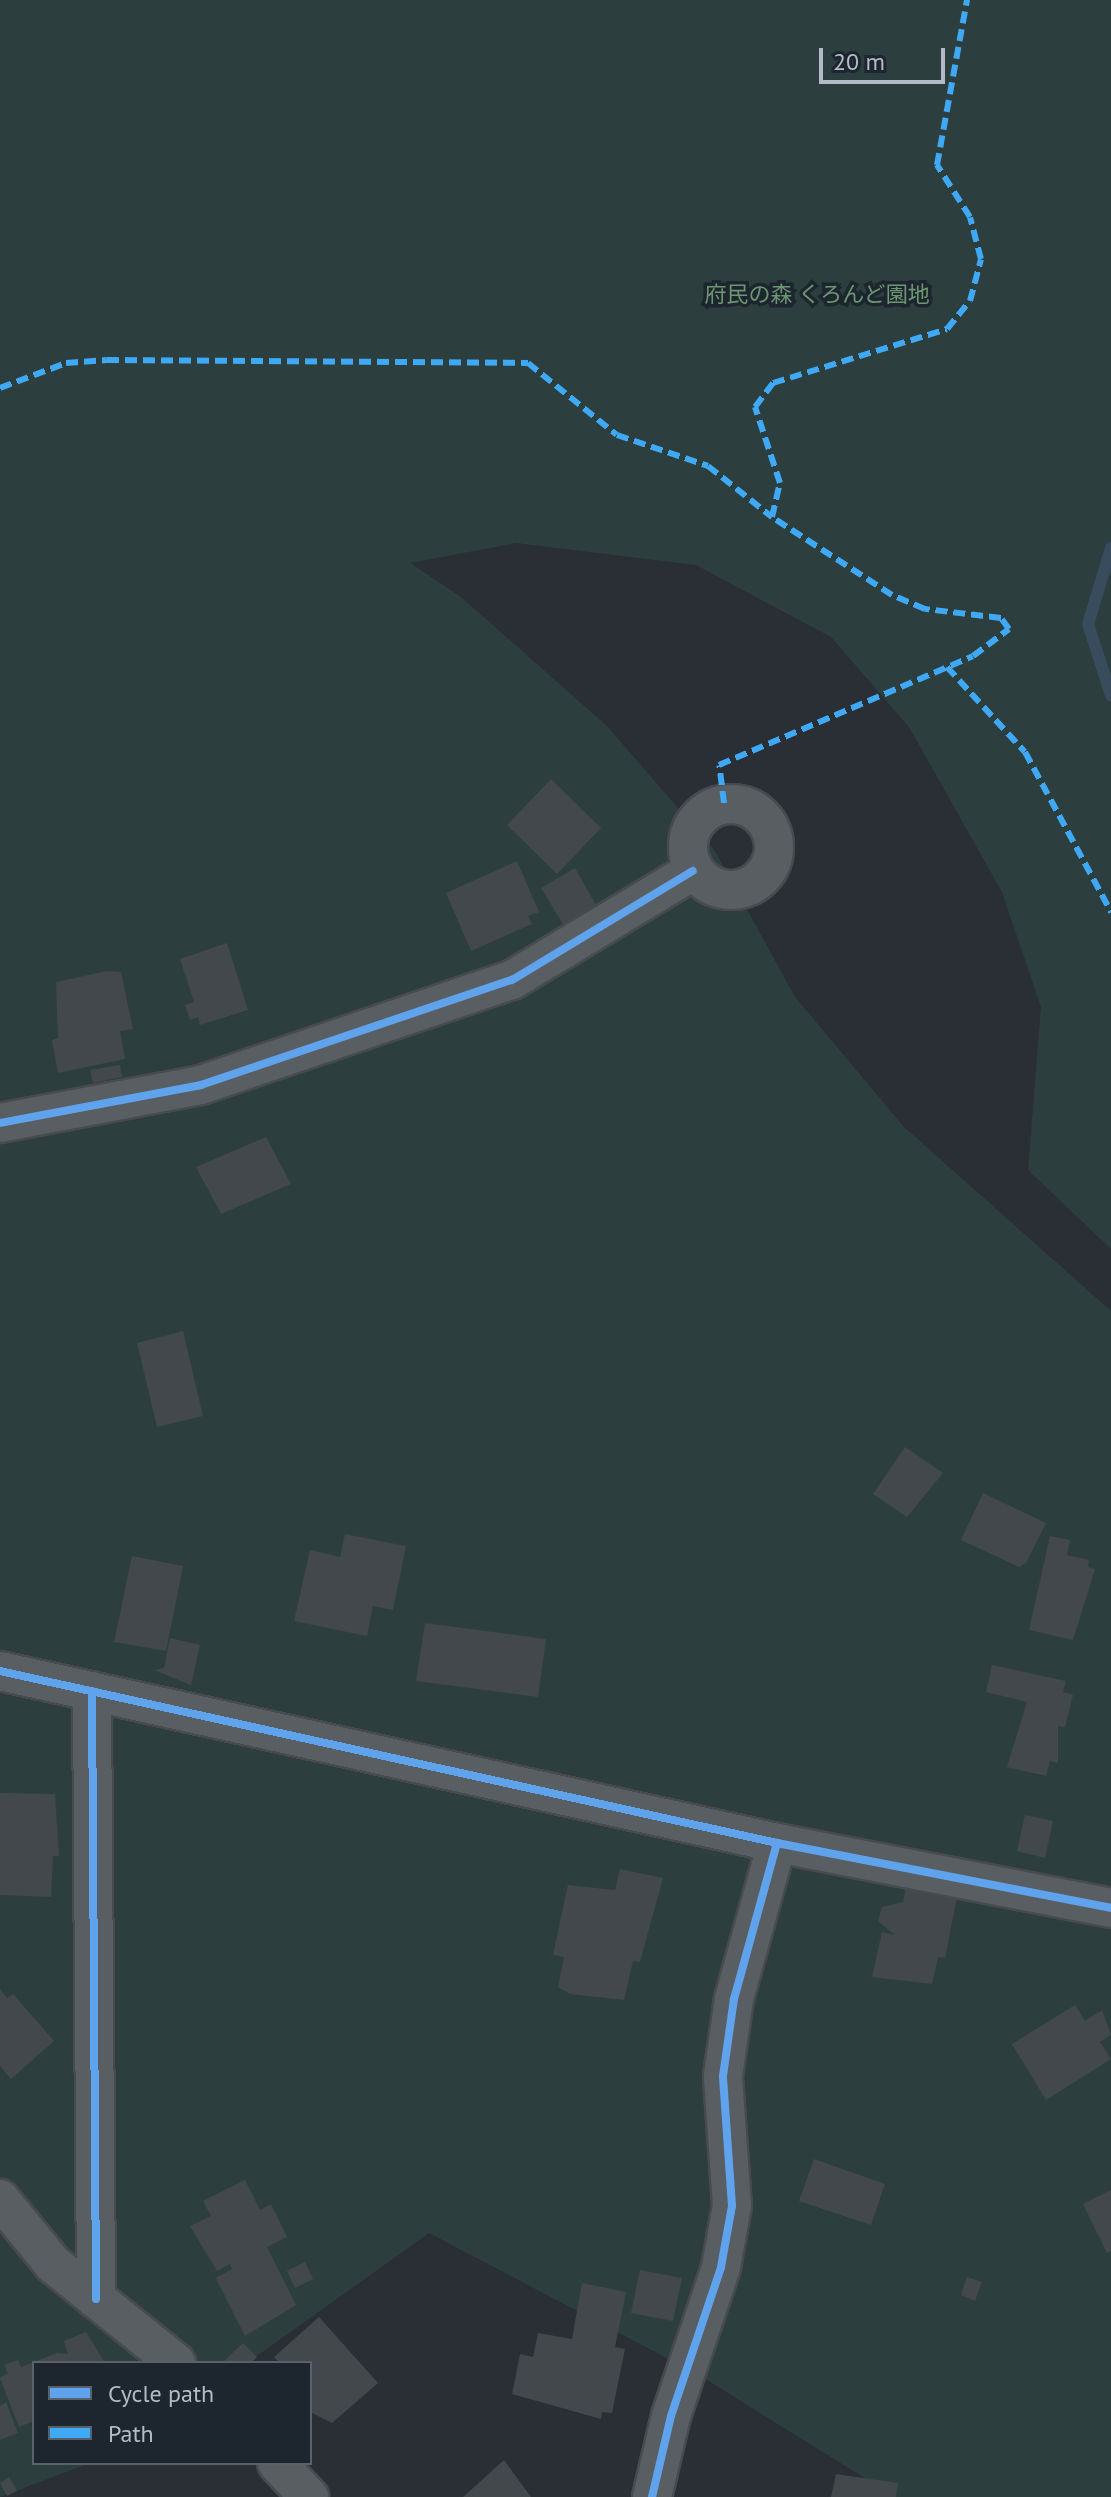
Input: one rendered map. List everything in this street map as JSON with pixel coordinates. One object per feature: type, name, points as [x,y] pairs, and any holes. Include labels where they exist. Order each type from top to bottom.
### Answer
[{"type":"street","points":[[0,1123],[201,1085],[512,980],[693,871]]},
{"type":"street","points":[[0,1671],[777,1843],[1111,1908]]},
{"type":"street","points":[[92,1691],[96,2299]]},
{"type":"street","points":[[652,2497],[671,2416],[724,2252],[732,2206],[723,2076],[734,1999],[777,1843]]},
{"type":"street","points":[[0,2199],[53,2264],[174,2361]]},
{"type":"street","points":[[279,2465],[309,2497]]},
{"type":"green space","name":"府民の森 くろんど園地","points":[[0,0],[1111,0],[1111,1249],[1028,1170],[1041,1007],[1002,892],[909,727],[831,637],[696,565],[516,543],[410,563],[461,597],[607,726],[715,851],[795,997],[904,1127],[1111,1311],[1111,2497],[895,2497],[699,2375],[429,2233],[250,2361],[32,2361],[32,2465],[85,2465],[0,2497]]},
{"type":"building","points":[[551,779],[601,828],[557,874],[507,825]]},
{"type":"building","points":[[517,861],[539,912],[528,916],[532,924],[471,951],[446,893]]},
{"type":"building","points":[[575,868],[596,905],[563,924],[541,888]]},
{"type":"building","points":[[227,943],[248,1010],[200,1025],[198,1017],[190,1020],[185,1005],[194,1002],[180,959]]},
{"type":"building","points":[[107,971],[121,972],[133,1029],[120,1031],[125,1059],[58,1073],[52,1040],[58,1038],[56,982]]},
{"type":"building","points":[[120,1065],[122,1077],[93,1083],[90,1070]]},
{"type":"building","points":[[266,1137],[291,1184],[221,1214],[196,1167]]},
{"type":"building","points":[[183,1331],[203,1416],[157,1427],[137,1343]]},
{"type":"building","points":[[905,1447],[943,1473],[907,1517],[873,1494]]},
{"type":"building","points":[[983,1493],[1046,1523],[1026,1563],[1019,1567],[961,1540]]},
{"type":"building","points":[[345,1534],[406,1546],[393,1610],[373,1606],[367,1636],[294,1621],[310,1550],[340,1557]]},
{"type":"building","points":[[1050,1536],[1070,1540],[1067,1555],[1089,1560],[1088,1567],[1095,1569],[1073,1640],[1029,1630]]},
{"type":"building","points":[[132,1556],[183,1566],[166,1651],[114,1642]]},
{"type":"building","points":[[425,1623],[546,1639],[538,1697],[416,1681]]},
{"type":"building","points":[[170,1638],[200,1645],[191,1685],[154,1670],[164,1668]]},
{"type":"building","points":[[992,1665],[1066,1681],[1063,1692],[1073,1695],[1065,1727],[1058,1726],[1058,1763],[1050,1761],[1046,1776],[1007,1767],[1027,1702],[986,1692]]},
{"type":"building","points":[[0,1793],[55,1794],[59,1856],[53,1856],[51,1897],[0,1895]]},
{"type":"building","points":[[1025,1815],[1053,1821],[1045,1858],[1017,1851]]},
{"type":"building","points":[[620,1869],[663,1878],[640,1962],[633,1961],[624,2000],[570,1994],[558,1987],[564,1957],[553,1955],[568,1885],[615,1890]]},
{"type":"building","points":[[906,1886],[957,1897],[945,1958],[938,1957],[932,1984],[872,1977],[882,1932],[895,1935],[878,1921],[882,1907],[903,1902]]},
{"type":"building","points":[[0,1989],[7,1998],[13,1994],[54,2041],[11,2079],[0,2066]]},
{"type":"building","points":[[1075,2005],[1085,2021],[1102,2010],[1111,2035],[1100,2042],[1111,2059],[1046,2100],[1012,2044]]},
{"type":"building","points":[[814,2159],[885,2184],[871,2225],[799,2201]]},
{"type":"building","points":[[245,2180],[260,2210],[271,2204],[287,2237],[267,2247],[296,2305],[245,2336],[216,2278],[232,2269],[230,2264],[217,2271],[190,2226],[211,2216],[203,2201]]},
{"type":"building","points":[[1111,2190],[1111,2251],[1107,2253],[1083,2204]]},
{"type":"building","points":[[305,2262],[313,2279],[295,2288],[287,2271]]},
{"type":"building","points":[[640,2270],[682,2278],[673,2321],[631,2313]]},
{"type":"building","points":[[967,2277],[982,2282],[975,2301],[961,2295]]},
{"type":"building","points":[[582,2283],[626,2292],[615,2347],[625,2349],[612,2413],[602,2412],[601,2419],[512,2394],[520,2354],[533,2357],[538,2333],[572,2339]]},
{"type":"building","points":[[319,2317],[378,2383],[332,2423],[312,2413],[312,2361],[278,2361],[274,2357]]},
{"type":"building","points":[[86,2332],[104,2361],[36,2361],[57,2353],[68,2354],[64,2341]]},
{"type":"building","points":[[243,2343],[257,2357],[253,2361],[224,2361]]},
{"type":"building","points":[[18,2360],[21,2367],[32,2363],[32,2422],[19,2427],[0,2378],[8,2373],[4,2365]]},
{"type":"building","points":[[6,2402],[18,2433],[0,2440],[0,2406]]},
{"type":"building","points":[[504,2460],[531,2497],[463,2497]]},
{"type":"building","points":[[836,2474],[898,2483],[896,2497],[831,2497]]},
{"type":"building","points":[[9,2477],[17,2491],[7,2496],[0,2483]]},
{"type":"waterway","points":[[1111,548],[1088,624],[1111,695]]},
{"type":"marked path","points":[[724,803],[719,765],[973,656],[1009,629],[1001,618],[925,609],[892,595],[772,517],[780,483],[755,407],[773,383],[947,329],[970,301],[981,259],[970,217],[937,165],[967,0]]},
{"type":"marked path","points":[[0,388],[66,363],[107,360],[528,363],[617,435],[708,466],[772,517]]},
{"type":"marked path","points":[[947,667],[1025,752],[1111,912]]},
{"type":"cycle path","points":[[0,1123],[201,1085],[512,980],[693,871]]},
{"type":"cycle path","points":[[0,1671],[777,1843],[1111,1908]]},
{"type":"cycle path","points":[[92,1691],[96,2299]]},
{"type":"cycle path","points":[[652,2497],[671,2416],[721,2267],[732,2206],[723,2076],[734,1999],[777,1843]]}]
